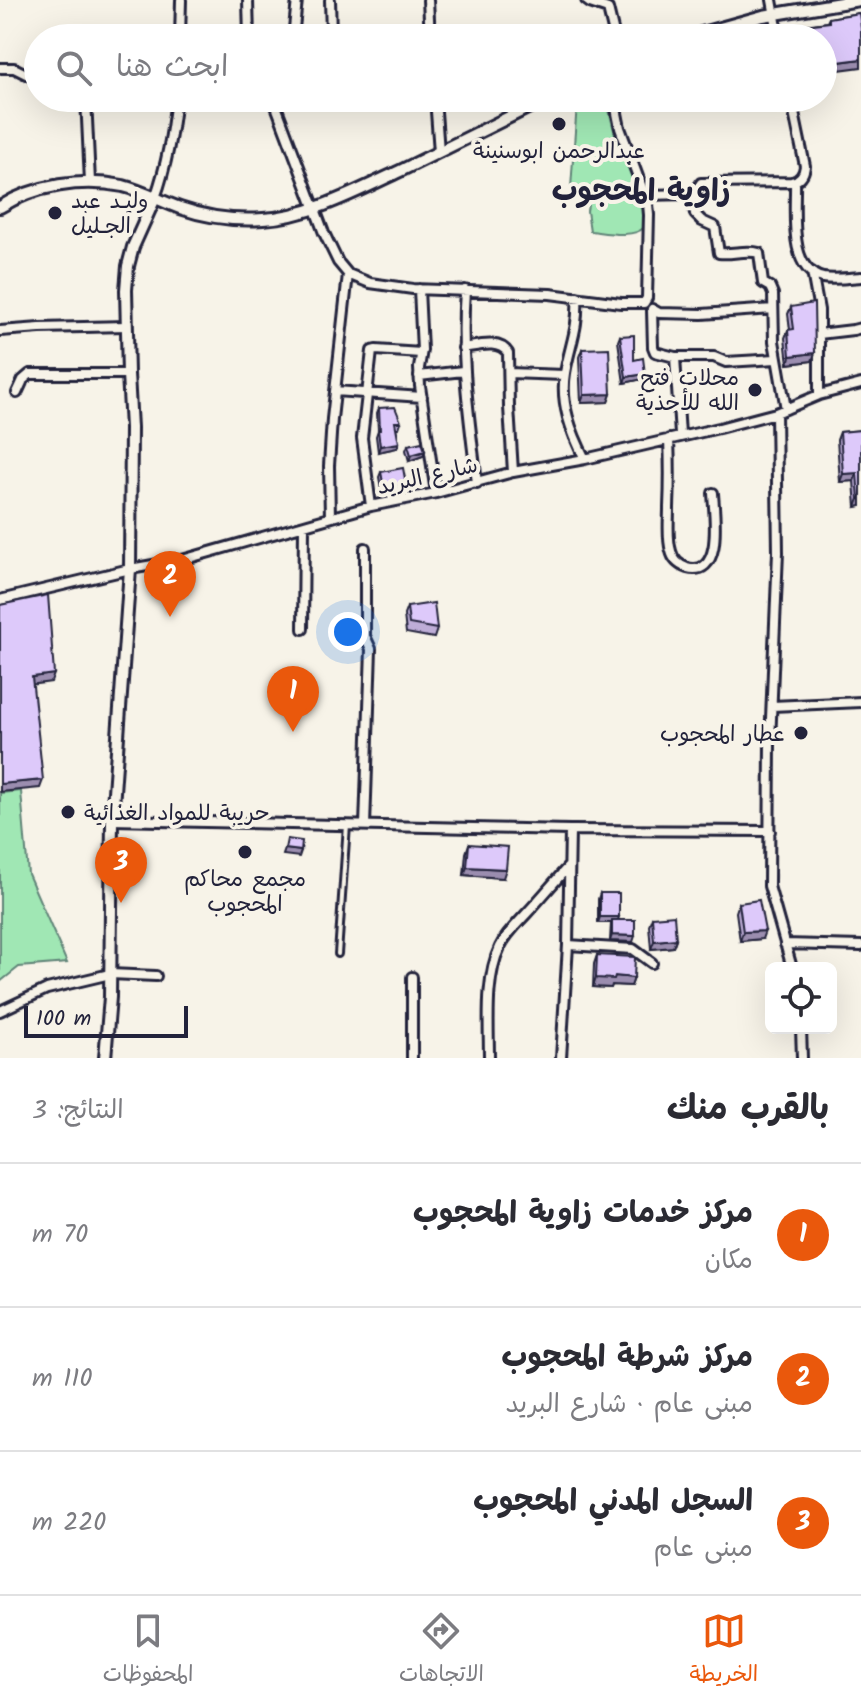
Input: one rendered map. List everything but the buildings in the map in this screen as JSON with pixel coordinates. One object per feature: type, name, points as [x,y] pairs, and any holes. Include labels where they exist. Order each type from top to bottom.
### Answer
[{"type":"street","points":[[180,24],[181,0]]},
{"type":"street","points":[[248,0],[249,24]]},
{"type":"street","points":[[294,24],[297,0]]},
{"type":"street","points":[[330,0],[331,24]]},
{"type":"street","points":[[428,0],[429,24]]},
{"type":"street","points":[[586,0],[608,9],[612,24]]},
{"type":"street","points":[[772,0],[776,24]]},
{"type":"street","points":[[736,24],[774,14],[859,0]]},
{"type":"street","points":[[0,68],[14,68],[24,73]]},
{"type":"street","points":[[87,112],[90,182]]},
{"type":"street","points":[[105,1058],[110,974],[112,820],[130,569],[128,266],[140,228],[163,177],[174,112]]},
{"type":"street","points":[[278,112],[333,254],[348,274],[370,283],[419,289],[550,294],[644,303],[659,313],[702,314],[773,309]]},
{"type":"street","points":[[436,112],[439,152]]},
{"type":"street","points":[[0,207],[33,191],[90,182],[122,186],[198,213],[225,218],[265,219],[314,209],[369,186],[519,112]]},
{"type":"street","points":[[617,112],[649,215],[647,298],[644,303]]},
{"type":"street","points":[[645,195],[692,194],[701,183],[795,181],[805,166],[794,112]]},
{"type":"street","points":[[795,181],[796,245],[800,258],[812,272],[825,278],[861,277]]},
{"type":"street","points":[[692,194],[695,214],[715,227],[719,253],[759,253],[763,283],[772,291],[776,359],[786,409]]},
{"type":"street","points":[[812,272],[819,310],[819,395]]},
{"type":"street","points":[[330,517],[329,466],[348,274]]},
{"type":"street","points":[[419,289],[419,376],[436,493]]},
{"type":"street","points":[[465,290],[463,371],[477,483]]},
{"type":"street","points":[[577,297],[577,324],[564,375],[565,407],[575,440],[585,459]]},
{"type":"street","points":[[652,310],[655,352],[675,357],[714,357],[726,362],[776,359]]},
{"type":"street","points":[[0,331],[127,326]]},
{"type":"street","points":[[819,334],[861,328]]},
{"type":"street","points":[[463,348],[501,345],[508,353],[513,472]]},
{"type":"street","points":[[371,506],[362,438],[373,350],[421,353]]},
{"type":"street","points":[[675,357],[680,435]]},
{"type":"street","points":[[419,376],[463,371]]},
{"type":"street","points":[[509,373],[564,375]]},
{"type":"street","points":[[17,393],[30,374],[128,374]]},
{"type":"street","name":"شارع البريد","points":[[0,600],[182,560],[371,506],[436,493],[513,472],[719,428],[776,413],[819,395],[861,384]]},
{"type":"street","points":[[335,391],[422,397]]},
{"type":"street","points":[[776,413],[778,552],[769,886],[790,962]]},
{"type":"street","points":[[669,439],[669,543],[675,561],[685,567],[698,569],[710,559],[715,539],[713,493]]},
{"type":"street","points":[[303,629],[304,527]]},
{"type":"street","points":[[365,548],[365,636],[371,649],[365,826]]},
{"type":"street","points":[[772,706],[861,702]]},
{"type":"street","points":[[112,820],[770,831]]},
{"type":"street","points":[[561,1058],[568,945],[570,830]]},
{"type":"street","points":[[489,1058],[490,993],[496,957],[510,932],[568,867]]},
{"type":"street","points":[[785,944],[861,946]]},
{"type":"street","points":[[568,945],[633,949],[652,963]]},
{"type":"street","points":[[0,1011],[47,989],[110,974],[156,976]]},
{"type":"street","points":[[412,977],[412,1058]]},
{"type":"street","points":[[801,1034],[802,1058]]},
{"type":"lane","points":[[338,954],[347,825]]},
{"type":"green space","points":[[576,112],[610,112],[619,146],[647,210],[644,227],[633,233],[590,231],[587,211],[591,187],[571,188]]},
{"type":"green space","points":[[21,791],[28,874],[67,963],[19,967],[0,982],[0,793]]},
{"type":"place","name":"عبدالرحمن ابوسنينة","points":[[559,124]]},
{"type":"place","name":"وليـد عبد الجـليل","points":[[55,213]]},
{"type":"place","name":"محلات فتح الله للأحذية","points":[[755,390]]},
{"type":"place","name":"مركز شرطة المحجوب","points":[[170,617]]},
{"type":"place","name":"مركز خدمات زاوية المحجوب","points":[[293,732]]},
{"type":"place","name":"عطار المحجوب","points":[[801,733]]},
{"type":"place","name":"حريبة للمواد الغذائية","points":[[68,812]]},
{"type":"place","name":"مجمع محاكم المحجوب","points":[[245,852]]},
{"type":"place","name":"السجل المدني المحجوب","points":[[121,903]]},
{"type":"district","name":"زاوية المحجوب","points":[[641,190]]}]
